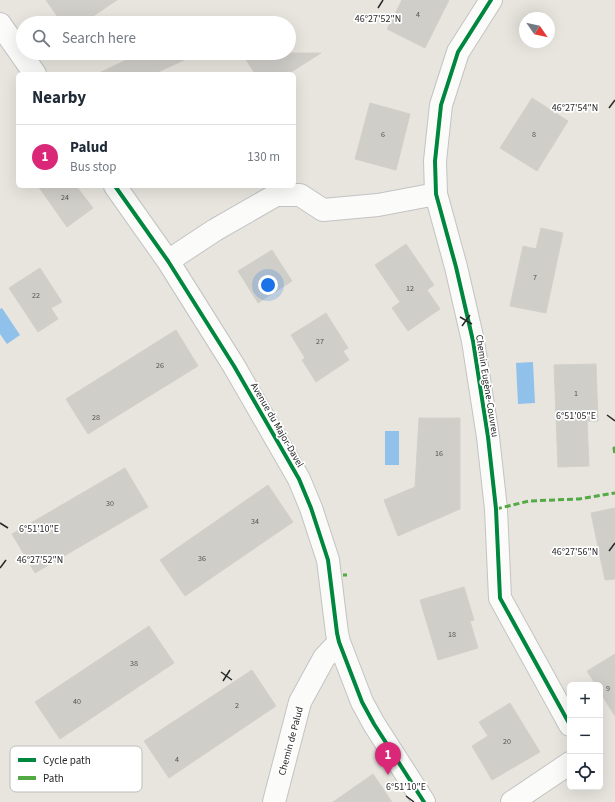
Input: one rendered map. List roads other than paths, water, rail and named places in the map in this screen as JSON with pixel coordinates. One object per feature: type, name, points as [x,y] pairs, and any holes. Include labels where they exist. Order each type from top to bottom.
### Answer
[{"type":"street","name":"Chemin Eugène-Couvreu","points":[[491,0],[458,52],[441,105],[435,161],[436,194],[456,267],[473,340],[488,437],[496,509],[500,598],[567,720]]},
{"type":"street","points":[[0,24],[16,47]]},
{"type":"street","points":[[25,60],[34,72]]},
{"type":"street","name":"Avenue du Major-Davel","points":[[116,188],[168,261],[234,366],[298,480],[311,508],[328,560],[339,642],[362,702],[374,724],[424,802]]},
{"type":"street","points":[[168,261],[215,230],[276,195],[300,195],[322,210],[378,205],[436,194]]},
{"type":"street","name":"Chemin de Palud","points":[[274,802],[300,702],[324,658],[339,642]]},
{"type":"street","points":[[512,802],[567,765]]},
{"type":"water","points":[[2,308],[20,335],[7,344],[0,334],[0,309]]},
{"type":"water","points":[[533,362],[535,403],[518,404],[516,363]]},
{"type":"water","points":[[385,431],[399,431],[399,465],[385,465]]},
{"type":"place","name":"Palud","points":[[388,775]]}]
